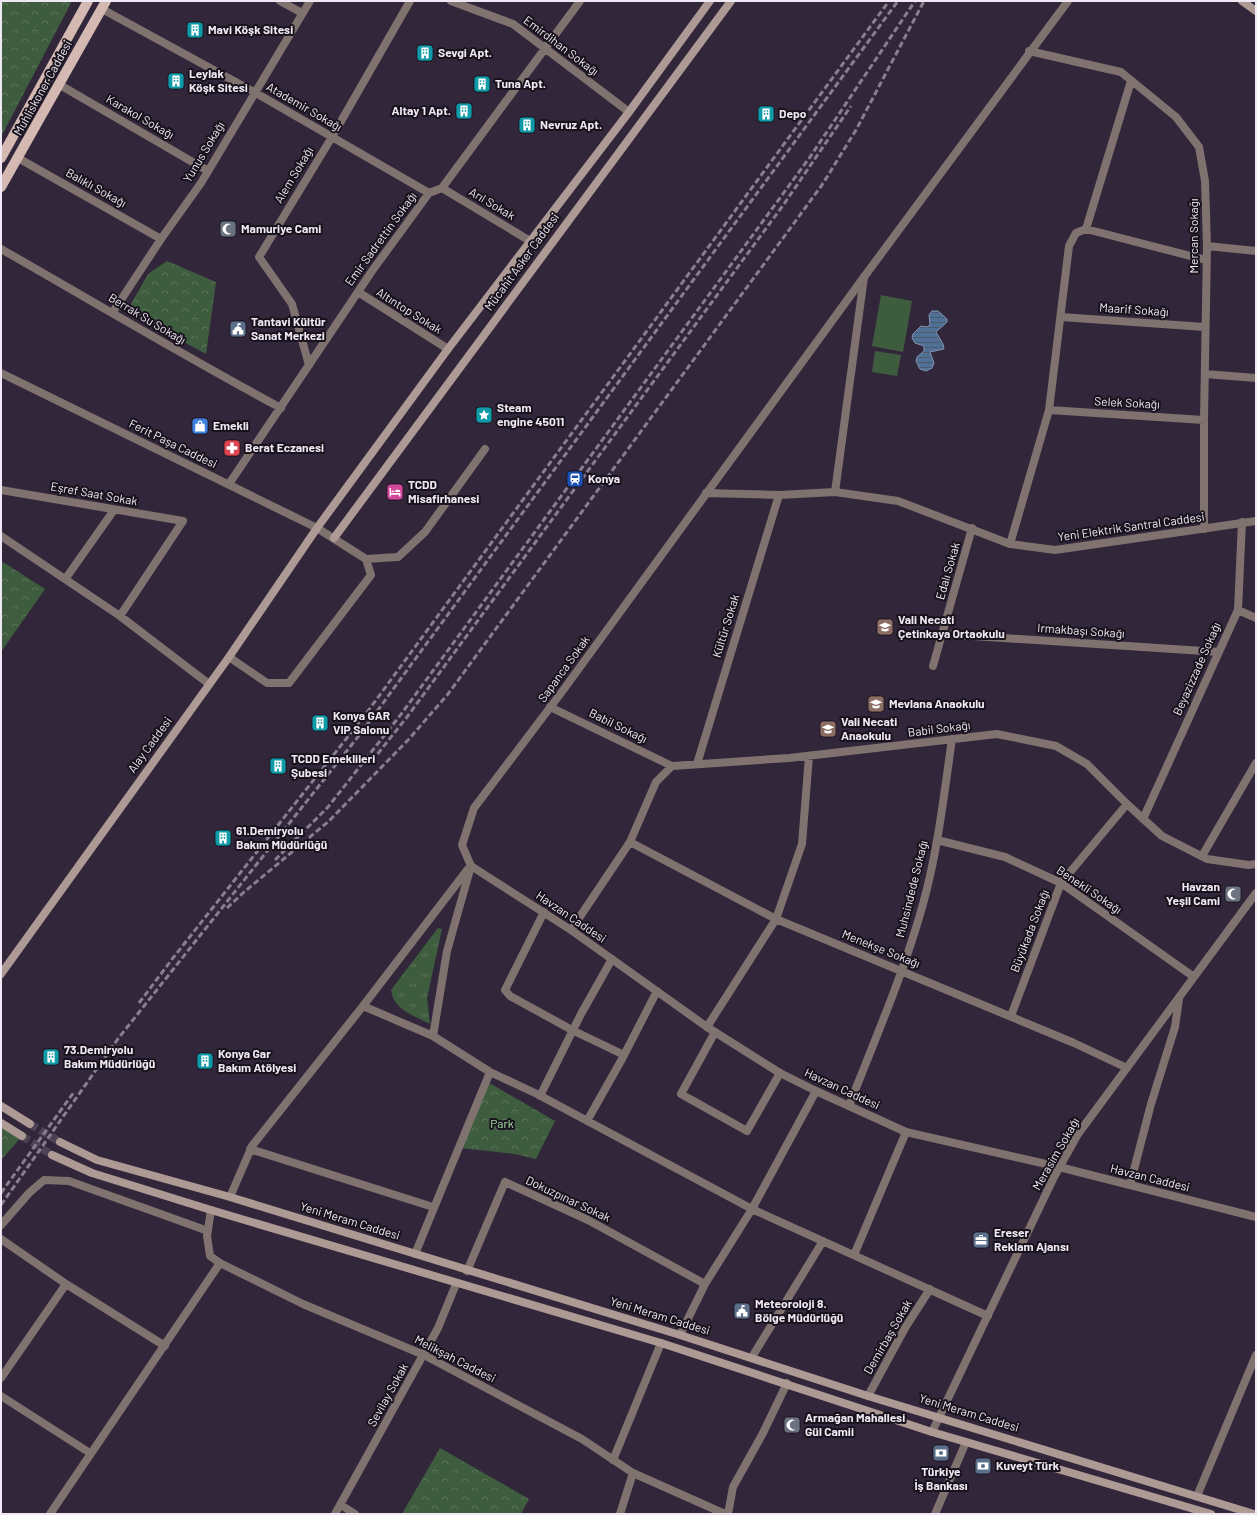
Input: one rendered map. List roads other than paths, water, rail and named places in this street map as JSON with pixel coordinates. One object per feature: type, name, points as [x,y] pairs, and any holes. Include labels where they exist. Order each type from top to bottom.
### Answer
[{"type":"main road","name":"Muhliskoner Caddesi","points":[[1,158],[88,1]]},
{"type":"main road","name":"Mücahit Asker Caddesi","points":[[317,528],[448,349],[629,112],[710,1]]},
{"type":"main road","name":"Mücahit Asker Caddesi","points":[[334,538],[731,1]]},
{"type":"main road","points":[[1242,1],[1256,11]]},
{"type":"main road","name":"Muhliskoner Caddesi","points":[[1,187],[104,5]]},
{"type":"main road","name":"Alay Caddesi","points":[[1,974],[209,684],[317,528]]},
{"type":"main road","points":[[1,1106],[30,1124]]},
{"type":"main road","points":[[1,1123],[22,1136]]},
{"type":"main road","name":"Yeni Meram Caddesi","points":[[60,1142],[97,1160],[230,1196],[752,1357],[868,1396],[939,1416],[1254,1514]]},
{"type":"main road","points":[[52,1154],[92,1173],[211,1210],[456,1284],[661,1343],[787,1383],[932,1432],[1207,1513]]},
{"type":"street","points":[[280,1],[302,13]]},
{"type":"street","name":"Yunus Sokağı","points":[[113,312],[208,171],[254,92],[310,1]]},
{"type":"street","name":"Alem Sokağı","points":[[309,365],[292,304],[259,257],[332,137],[410,1]]},
{"type":"street","name":"Emirdihan Sokağı","points":[[451,1],[513,24],[629,112]]},
{"type":"street","points":[[442,188],[580,1]]},
{"type":"street","name":"Sapanca Sokak","points":[[471,866],[462,845],[474,808],[550,707],[1029,51],[1068,1]]},
{"type":"street","name":"Atademir Sokağı","points":[[104,5],[429,193]]},
{"type":"street","name":"Mercan Sokağı","points":[[1029,51],[1121,72],[1176,118],[1199,147],[1205,180],[1207,246],[1204,529]]},
{"type":"street","points":[[1086,229],[1131,81]]},
{"type":"street","name":"Karakol Sokağı","points":[[60,85],[208,171]]},
{"type":"street","name":"Balıklı Sokağı","points":[[18,158],[161,239]]},
{"type":"street","name":"Emir Sadrettin Sokağı","points":[[229,484],[358,292],[429,193],[442,188]]},
{"type":"street","name":"Arıl Sokak","points":[[442,188],[530,241]]},
{"type":"street","points":[[1010,544],[1049,410],[1070,246],[1076,233],[1086,229],[1206,260]]},
{"type":"street","points":[[1207,246],[1256,251]]},
{"type":"street","name":"Berrak Su Sokağı","points":[[1,249],[113,312],[194,362],[281,408]]},
{"type":"street","points":[[835,492],[864,277]]},
{"type":"street","name":"Altıntop Sokak","points":[[358,292],[448,349]]},
{"type":"street","name":"Maarif Sokağı","points":[[1061,317],[1205,327]]},
{"type":"street","name":"Ferit Paşa Caddesi","points":[[1,373],[317,528],[366,559]]},
{"type":"street","points":[[1205,374],[1256,378]]},
{"type":"street","name":"Selek Sokağı","points":[[1049,410],[1204,420]]},
{"type":"street","points":[[228,657],[267,683],[289,683],[371,574],[366,559],[398,557],[425,532],[485,449]]},
{"type":"street","name":"Eşref Saat Sokak","points":[[1,490],[183,521],[120,616]]},
{"type":"street","name":"Yeni Elektrik Santral Caddesi","points":[[706,493],[779,495],[835,492],[898,501],[972,528],[1010,544],[1055,550],[1256,521]]},
{"type":"street","name":"Kültür Sokak","points":[[697,764],[779,495]]},
{"type":"street","points":[[66,578],[114,510]]},
{"type":"street","name":"Beyazizzade Sokağı","points":[[1143,819],[1238,610],[1242,522]]},
{"type":"street","name":"Edalı Sokak","points":[[933,666],[972,528]]},
{"type":"street","points":[[1,536],[66,578],[120,616],[209,684]]},
{"type":"street","points":[[1238,610],[1256,618]]},
{"type":"street","name":"Irmakbaşı Sokağı","points":[[942,634],[1219,652]]},
{"type":"street","name":"Babil Sokağı","points":[[550,707],[672,766],[809,756],[997,734],[1056,746],[1087,764],[1126,804],[1162,836],[1202,856],[1249,865],[1256,864]]},
{"type":"street","name":"Muhsindede Sokağı","points":[[849,1106],[902,970],[923,903],[937,840],[952,739]]},
{"type":"street","points":[[707,1027],[776,919],[802,844],[809,756]]},
{"type":"street","points":[[1202,856],[1256,764]]},
{"type":"street","points":[[571,930],[630,842],[656,782],[672,766]]},
{"type":"street","name":"Büyükada Sokağı","points":[[1011,1016],[1061,883],[1126,804]]},
{"type":"street","name":"Benekli Sokağı","points":[[937,840],[1005,857],[1061,883],[1194,978]]},
{"type":"street","name":"Menekşe Sokağı","points":[[630,842],[776,919],[1011,1016],[1127,1068]]},
{"type":"street","points":[[230,1196],[250,1149],[471,866]]},
{"type":"street","points":[[433,1036],[447,951],[471,866]]},
{"type":"street","name":"Havzan Caddesi","points":[[471,866],[571,930],[707,1027],[780,1073],[906,1132],[1060,1167],[1256,1217]]},
{"type":"street","name":"Merasim Sokağı","points":[[932,1432],[1060,1167],[1078,1134],[1256,893]]},
{"type":"street","points":[[544,912],[505,990],[510,996],[572,1030],[624,1055]]},
{"type":"street","points":[[540,1096],[572,1030],[612,959]]},
{"type":"street","points":[[587,1121],[624,1055],[657,991]]},
{"type":"street","points":[[1130,1185],[1151,1104],[1175,1027],[1179,997]]},
{"type":"street","points":[[363,1006],[433,1036],[490,1072],[540,1096],[752,1209],[988,1316]]},
{"type":"street","points":[[715,1032],[681,1094],[747,1131],[780,1073]]},
{"type":"street","points":[[415,1254],[433,1207],[490,1072]]},
{"type":"street","points":[[680,1335],[705,1284],[752,1209],[816,1091]]},
{"type":"street","points":[[854,1255],[906,1132]]},
{"type":"street","points":[[250,1149],[433,1207]]},
{"type":"street","points":[[1,1225],[29,1193],[44,1180],[69,1181],[208,1231]]},
{"type":"street","name":"Dokuzpınar Sokak","points":[[467,1270],[505,1182],[588,1220],[705,1284]]},
{"type":"street","name":"Melikşah Caddesi","points":[[211,1210],[208,1231],[210,1256],[220,1263],[302,1304],[424,1355],[582,1439],[633,1474],[725,1514]]},
{"type":"street","points":[[1,1239],[66,1284],[165,1346]]},
{"type":"street","points":[[752,1357],[823,1241]]},
{"type":"street","points":[[50,1514],[220,1263]]},
{"type":"street","points":[[1,1378],[66,1284]]},
{"type":"street","name":"Sevilay Sokak","points":[[334,1514],[424,1355],[438,1328],[456,1284]]},
{"type":"street","name":"Demirbaş Sokak","points":[[868,1396],[905,1328],[930,1289]]},
{"type":"street","points":[[613,1460],[661,1343]]},
{"type":"street","points":[[1197,1496],[1256,1355]]},
{"type":"street","points":[[728,1514],[733,1487],[763,1433],[787,1383]]},
{"type":"street","points":[[1,1396],[90,1453]]},
{"type":"street","points":[[934,1514],[966,1442]]},
{"type":"street","points":[[620,1514],[633,1474]]},
{"type":"street","points":[[340,1505],[355,1514]]},
{"type":"water","points":[[932,311],[938,311],[947,319],[947,322],[936,332],[943,344],[944,349],[930,352],[934,363],[932,368],[926,371],[920,369],[916,361],[917,357],[924,351],[924,346],[915,343],[912,338],[913,334],[921,326],[927,327],[930,325],[929,315]]},
{"type":"tunnel","points":[[30,1124],[60,1142]]},
{"type":"tunnel","points":[[22,1136],[52,1155]]},
{"type":"railway","points":[[139,1003],[365,715],[889,1]]},
{"type":"railway","points":[[1,1205],[117,1040],[361,733],[898,1]]},
{"type":"railway","points":[[275,860],[328,807],[402,713],[810,157],[915,1]]},
{"type":"railway","points":[[227,908],[329,821],[409,739],[448,694],[822,185],[856,130],[924,1]]},
{"type":"railway","points":[[372,761],[407,717],[784,204],[851,106]]},
{"type":"railway","points":[[1,1193],[74,1092]]},
{"type":"place","name":"Mavi Köşk Sitesi","points":[[195,30]]},
{"type":"place","name":"Sevgi Apt.","points":[[425,53]]},
{"type":"place","name":"Leylak Köşk Sitesi","points":[[176,81]]},
{"type":"place","name":"Tuna Apt.","points":[[482,84]]},
{"type":"place","name":"Altay 1 Apt.","points":[[464,111]]},
{"type":"place","name":"Depo","points":[[766,114]]},
{"type":"place","name":"Nevruz Apt.","points":[[527,125]]},
{"type":"place","name":"Mamuriye Cami","points":[[228,229]]},
{"type":"place","name":"Tantavi Kültür Sanat Merkezi","points":[[238,329]]},
{"type":"place","name":"Steam engine 45011","points":[[484,415]]},
{"type":"place","name":"Emekli","points":[[200,426]]},
{"type":"place","name":"Berat Eczanesi","points":[[232,448]]},
{"type":"place","name":"Konya","points":[[575,479]]},
{"type":"place","name":"TCDD Misafirhanesi","points":[[395,492]]},
{"type":"place","name":"Vali Necati Çetinkaya Ortaokulu","points":[[885,627]]},
{"type":"place","name":"Mevlana Anaokulu","points":[[876,704]]},
{"type":"place","name":"Konya GAR VIP Salonu","points":[[320,723]]},
{"type":"place","name":"Vali Necati Anaokulu","points":[[828,729]]},
{"type":"place","name":"TCDD Emeklileri Şubesi","points":[[278,766]]},
{"type":"place","name":"61.Demiryolu Bakım Müdürlüğü","points":[[223,838]]},
{"type":"place","name":"Havzan Yeşil Cami","points":[[1233,894]]},
{"type":"place","name":"73.Demiryolu Bakım Müdürlüğü","points":[[51,1057]]},
{"type":"place","name":"Konya Gar Bakım Atölyesi","points":[[205,1061]]},
{"type":"place","name":"Ereser Reklam Ajansı","points":[[981,1240]]},
{"type":"place","name":"Meteoroloji 8. Bölge Müdürlüğü","points":[[742,1311]]},
{"type":"place","name":"Armağan Mahallesi Gül Camii","points":[[792,1425]]},
{"type":"place","name":"Türkiye İş Bankası","points":[[941,1453]]},
{"type":"place","name":"Kuveyt Türk","points":[[983,1466]]},
{"type":"park label","name":"Park","points":[[502,1124]]}]
